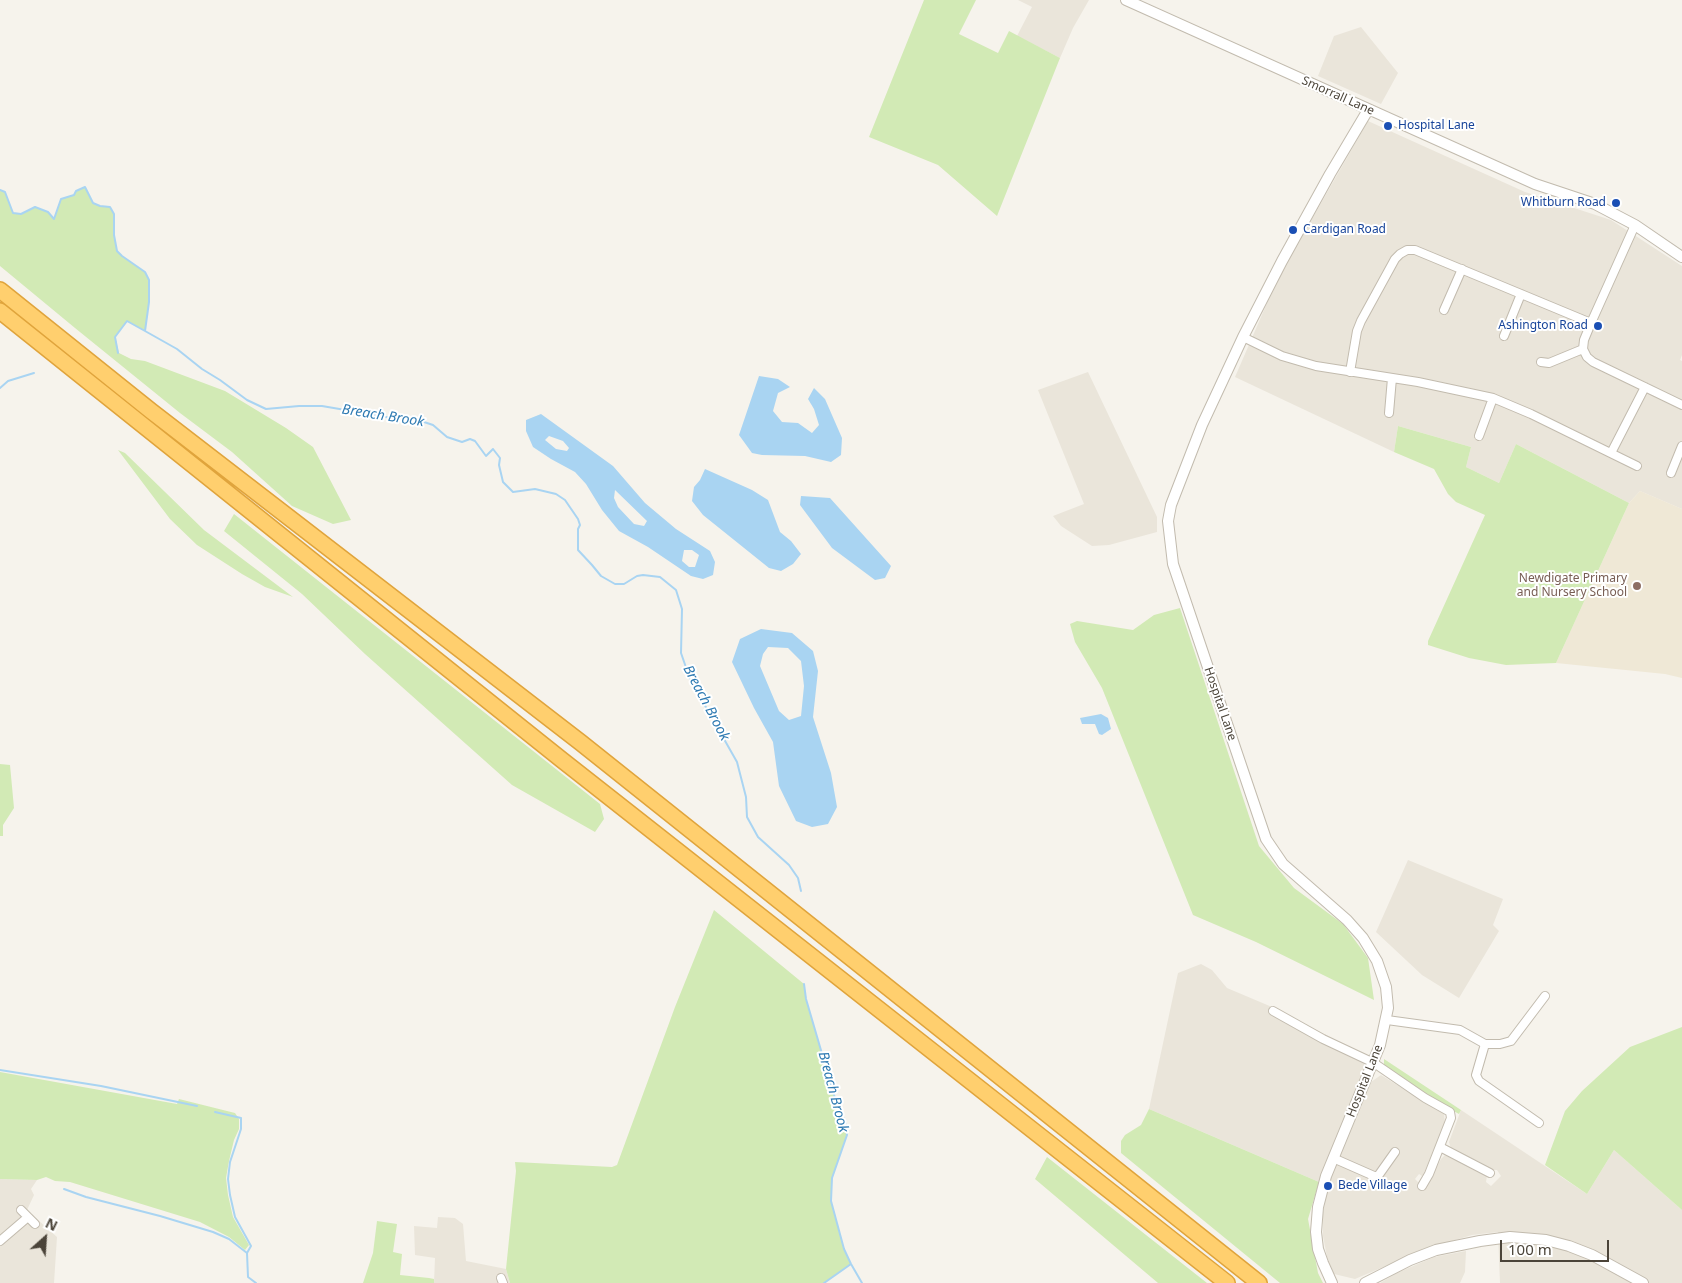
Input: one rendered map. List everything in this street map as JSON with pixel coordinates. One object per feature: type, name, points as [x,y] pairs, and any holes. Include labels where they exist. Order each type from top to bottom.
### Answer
[{"type":"highway","points":[[0,290],[151,411],[580,742],[1259,1283]]},
{"type":"highway","points":[[0,311],[554,754],[1227,1283]]},
{"type":"street","name":"Smorrall Lane","points":[[1126,0],[1535,184],[1595,204],[1635,225],[1682,257]]},
{"type":"street","name":"Hospital Lane","points":[[1332,1283],[1322,1263],[1318,1249],[1316,1219],[1321,1191],[1380,1045],[1387,1020],[1386,987],[1371,949],[1347,920],[1284,864],[1266,839],[1173,564],[1168,521],[1171,506],[1202,425],[1243,337],[1296,235],[1368,110]]},
{"type":"street","points":[[1635,225],[1591,323],[1583,348],[1587,357],[1593,362],[1682,406]]},
{"type":"street","points":[[1350,372],[1357,331],[1398,256],[1404,251],[1415,250],[1591,323]]},
{"type":"street","points":[[1444,310],[1462,269]]},
{"type":"street","points":[[1504,336],[1521,294]]},
{"type":"street","points":[[1243,337],[1282,356],[1316,366],[1466,391],[1493,398],[1531,414],[1637,466]]},
{"type":"street","points":[[1542,362],[1549,363],[1583,348]]},
{"type":"street","points":[[1389,413],[1392,378]]},
{"type":"street","points":[[1611,453],[1645,387]]},
{"type":"street","points":[[1478,437],[1493,398]]},
{"type":"street","points":[[1671,473],[1682,446]]},
{"type":"street","points":[[1674,464],[1682,466]]},
{"type":"street","points":[[1387,1020],[1460,1030],[1485,1044],[1511,1041],[1545,996]]},
{"type":"street","points":[[1273,1011],[1323,1039],[1374,1063],[1425,1098],[1450,1112],[1451,1118],[1429,1174],[1422,1186]]},
{"type":"street","points":[[1485,1044],[1476,1075],[1479,1081],[1539,1123]]},
{"type":"street","points":[[1440,1147],[1490,1173]]},
{"type":"street","points":[[1333,1158],[1378,1176],[1395,1152]]},
{"type":"street","points":[[21,1210],[35,1224]]},
{"type":"street","points":[[0,1241],[28,1217]]},
{"type":"street","points":[[1365,1283],[1410,1260],[1436,1250],[1480,1241],[1516,1237],[1546,1240],[1569,1246],[1592,1255],[1643,1283]]},
{"type":"shaded area","points":[[1018,0],[1089,0],[1073,28],[1060,58],[1017,36],[1032,7]]},
{"type":"shaded area","points":[[1361,27],[1398,73],[1381,104],[1318,76],[1334,36]]},
{"type":"shaded area","points":[[1368,121],[1525,192],[1611,220],[1682,266],[1682,355],[1680,360],[1682,361],[1682,509],[1640,491],[1629,503],[1516,444],[1499,483],[1466,467],[1471,447],[1398,426],[1394,452],[1235,377],[1277,280]]},
{"type":"shaded area","points":[[1088,372],[1157,517],[1157,532],[1109,545],[1092,546],[1061,526],[1053,516],[1084,504],[1038,390]]},
{"type":"shaded area","name":"Newdigate Primary and Nursery School","points":[[1640,491],[1682,509],[1682,678],[1665,674],[1556,663],[1629,503]]},
{"type":"shaded area","points":[[1408,860],[1503,899],[1493,925],[1499,931],[1459,998],[1422,975],[1376,932]]},
{"type":"shaded area","points":[[1201,964],[1212,970],[1227,988],[1272,1007],[1336,1040],[1363,1059],[1365,1068],[1319,1182],[1149,1109],[1178,973]]},
{"type":"shaded area","points":[[1381,1075],[1444,1114],[1445,1123],[1425,1171],[1422,1176],[1419,1174],[1415,1179],[1418,1182],[1417,1186],[1423,1191],[1445,1155],[1487,1176],[1486,1182],[1491,1186],[1501,1176],[1497,1170],[1491,1170],[1451,1149],[1449,1142],[1461,1110],[1587,1194],[1614,1150],[1682,1210],[1682,1283],[1500,1283],[1498,1232],[1472,1235],[1426,1249],[1355,1279],[1334,1274],[1327,1257],[1323,1236],[1323,1214],[1326,1195],[1332,1175],[1371,1082]]},
{"type":"shaded area","points":[[0,1179],[37,1180],[31,1189],[34,1195],[27,1210],[57,1237],[54,1283],[0,1283]]},
{"type":"shaded area","points":[[438,1217],[455,1218],[463,1224],[466,1261],[506,1269],[510,1283],[434,1283],[435,1258],[415,1255],[414,1226],[437,1228]]},
{"type":"shaded area","points":[[1466,1251],[1465,1272],[1460,1283],[1380,1283],[1397,1273],[1434,1257]]},
{"type":"green space","points":[[924,0],[976,0],[959,34],[998,53],[1009,31],[1060,58],[997,216],[938,165],[869,137]]},
{"type":"green space","points":[[85,187],[93,203],[110,207],[114,214],[114,235],[117,251],[145,272],[149,280],[149,302],[145,331],[127,321],[115,337],[119,353],[131,359],[145,361],[225,391],[286,428],[313,447],[351,520],[333,524],[292,506],[232,452],[180,413],[0,266],[0,190],[5,192],[13,213],[21,214],[35,207],[48,212],[54,219],[61,199],[74,195],[76,191]]},
{"type":"green space","points":[[1398,426],[1471,447],[1466,467],[1499,483],[1516,444],[1629,503],[1556,663],[1506,665],[1469,658],[1428,645],[1428,641],[1485,515],[1456,502],[1448,494],[1434,469],[1394,452]]},
{"type":"green space","points":[[118,450],[125,453],[204,530],[293,597],[265,587],[197,545],[170,519]]},
{"type":"green space","points":[[234,514],[600,804],[604,819],[595,832],[512,785],[365,654],[302,594],[224,531]]},
{"type":"green space","points":[[1180,608],[1259,846],[1294,888],[1343,924],[1368,958],[1374,1000],[1256,942],[1193,915],[1102,688],[1075,642],[1070,624],[1077,621],[1133,630],[1154,615]]},
{"type":"green space","points":[[0,764],[10,765],[14,808],[3,825],[3,836],[0,836]]},
{"type":"green space","points":[[714,910],[804,984],[806,999],[837,1105],[845,1121],[847,1135],[832,1178],[831,1201],[844,1249],[851,1264],[824,1283],[510,1283],[506,1269],[516,1171],[515,1162],[612,1167],[617,1165],[675,1007]]},
{"type":"green space","points":[[1682,1027],[1682,1210],[1614,1150],[1587,1194],[1545,1165],[1565,1111],[1582,1091],[1630,1047]]},
{"type":"green space","points":[[1384,1059],[1461,1110],[1459,1114],[1435,1101],[1384,1066]]},
{"type":"green space","points":[[0,1072],[177,1104],[179,1099],[235,1113],[239,1119],[239,1129],[234,1140],[226,1178],[233,1217],[249,1245],[245,1250],[229,1237],[200,1222],[70,1182],[55,1181],[46,1177],[37,1180],[0,1179]]},
{"type":"green space","points":[[1149,1109],[1319,1182],[1308,1219],[1318,1273],[1323,1283],[1280,1283],[1121,1153],[1121,1141],[1125,1135],[1141,1125]]},
{"type":"green space","points":[[1047,1157],[1207,1283],[1158,1283],[1035,1179]]},
{"type":"green space","points":[[377,1221],[397,1224],[393,1252],[402,1254],[400,1275],[434,1279],[434,1283],[363,1283],[373,1253]]},
{"type":"water","points":[[759,376],[778,379],[790,387],[778,393],[773,411],[782,422],[798,423],[812,433],[819,425],[814,409],[808,399],[814,388],[825,399],[842,438],[841,455],[831,462],[805,456],[752,453],[739,435]]},
{"type":"water","points":[[541,414],[613,466],[645,503],[676,529],[710,551],[715,562],[713,575],[703,579],[691,576],[648,547],[619,531],[602,510],[586,484],[575,472],[533,447],[526,431],[526,420]],"holes":[[[549,436],[563,441],[569,448],[567,451],[556,449],[545,440]],[[615,490],[647,521],[644,526],[634,524],[618,507],[614,498]],[[684,550],[692,550],[699,555],[695,567],[689,567],[682,561]]]},
{"type":"water","points":[[705,469],[752,490],[768,500],[780,532],[791,541],[801,554],[793,564],[781,571],[769,568],[703,515],[692,501],[694,487]]},
{"type":"water","points":[[801,496],[830,498],[891,566],[885,578],[875,580],[832,548],[800,505]]},
{"type":"water","points":[[761,629],[792,633],[813,651],[818,671],[813,717],[831,773],[837,807],[828,824],[812,827],[796,821],[779,786],[773,742],[732,662],[740,639]],"holes":[[[768,647],[788,648],[801,661],[804,686],[801,716],[789,720],[779,711],[760,666],[763,654]]]},
{"type":"water","points":[[1101,714],[1108,718],[1111,729],[1102,735],[1099,734],[1095,724],[1082,724],[1080,718]]},
{"type":"waterway","name":"Breach Brook","points":[[0,190],[5,192],[13,213],[21,214],[35,207],[48,212],[54,219],[61,199],[74,195],[76,191],[85,187],[93,203],[110,207],[114,214],[114,235],[117,251],[145,272],[149,280],[149,302],[145,331],[177,349],[247,400],[266,409],[322,406],[398,419],[415,419],[433,425],[447,437],[462,442],[470,439],[475,441],[486,456],[493,449],[500,458],[499,465],[503,482],[513,492],[535,489],[556,494],[565,500],[580,525],[578,529],[578,550],[601,576],[615,584],[624,584],[637,576],[643,575],[660,577],[676,590],[682,609],[681,653],[690,679],[737,762],[746,797],[747,817],[758,837],[789,865],[798,878],[801,891]]},
{"type":"waterway","points":[[118,353],[115,337],[127,321],[145,331]]},
{"type":"waterway","points":[[0,388],[8,381],[34,373]]},
{"type":"waterway","name":"Breach Brook","points":[[804,984],[806,999],[837,1105],[845,1121],[847,1135],[832,1178],[831,1201],[844,1249],[862,1283]]},
{"type":"waterway","points":[[0,1070],[101,1086],[197,1106]]},
{"type":"waterway","points":[[215,1112],[241,1118],[241,1129],[230,1162],[228,1179],[235,1217],[251,1246],[247,1253],[248,1277],[256,1283]]},
{"type":"waterway","points":[[64,1189],[86,1197],[213,1232],[229,1239],[247,1253]]},
{"type":"waterway","points":[[824,1283],[851,1264]]},
{"type":"place","name":"Hospital Lane","points":[[1388,126]]},
{"type":"place","name":"Whitburn Road","points":[[1616,203]]},
{"type":"place","name":"Cardigan Road","points":[[1293,230]]},
{"type":"place","name":"Ashington Road","points":[[1598,326]]},
{"type":"place","name":"Newdigate Primary and Nursery School","points":[[1637,586]]},
{"type":"place","name":"Bede Village","points":[[1328,1186]]}]
